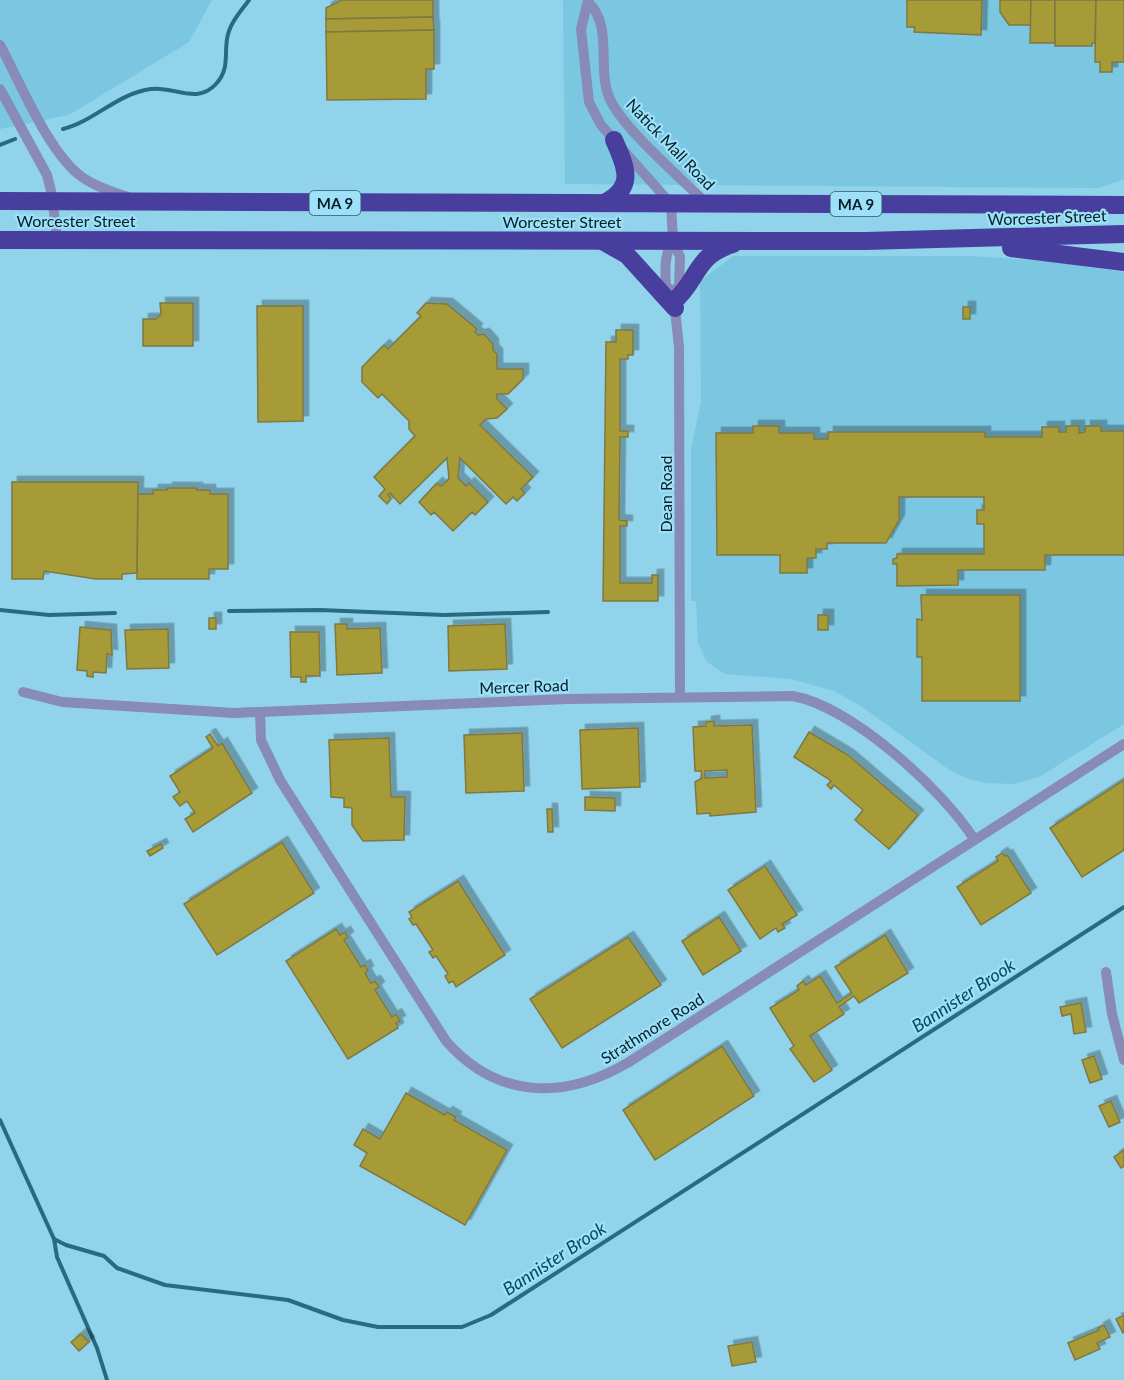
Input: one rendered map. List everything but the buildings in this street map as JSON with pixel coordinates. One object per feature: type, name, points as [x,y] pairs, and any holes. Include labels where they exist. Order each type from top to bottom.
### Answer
[{"type":"highway","points":[[604,204],[617,195],[625,183],[625,168],[614,140]]},
{"type":"highway","points":[[1006,204],[1074,200],[1124,192]]},
{"type":"highway","name":"Worcester Street","points":[[0,201],[1124,205]]},
{"type":"highway","name":"Worcester Street","points":[[0,240],[935,240],[1124,234]]},
{"type":"highway","points":[[600,240],[627,255],[674,300],[681,295],[697,268],[707,258],[724,247],[747,241]]},
{"type":"highway","points":[[935,240],[1124,261]]},
{"type":"street","name":"Natick Mall Road","points":[[588,2],[582,17],[581,29],[587,96],[597,119],[671,204]]},
{"type":"street","name":"Natick Mall Road","points":[[588,2],[600,23],[606,87],[615,109],[707,204]]},
{"type":"street","points":[[0,45],[53,145],[69,166],[87,180],[107,190],[161,203]]},
{"type":"street","points":[[0,89],[47,175],[57,239]]},
{"type":"street","name":"Dean Road","points":[[671,204],[673,240],[680,257],[679,287],[674,300],[679,347],[680,697]]},
{"type":"street","name":"Mercer Road","points":[[23,692],[55,701],[131,708],[260,712],[680,697],[786,696],[806,699],[831,709],[861,729],[940,794],[954,809],[974,839]]},
{"type":"street","name":"Strathmore Road","points":[[260,712],[261,740],[273,767],[434,1025],[457,1054],[470,1064],[518,1085],[556,1089],[574,1087],[611,1073],[1124,744]]},
{"type":"street","points":[[1106,972],[1112,1014],[1124,1060]]},
{"type":"shaded area","points":[[0,0],[212,0],[189,42],[69,115],[0,129]]},
{"type":"shaded area","points":[[563,0],[1124,0],[1124,179],[1099,188],[565,184]]},
{"type":"shaded area","points":[[733,256],[969,256],[1048,261],[1124,272],[1124,724],[1039,777],[1013,784],[986,783],[968,779],[948,769],[861,706],[834,691],[791,679],[725,674],[707,662],[698,643],[696,601],[691,601],[691,449],[701,401],[700,281]]},
{"type":"waterway","name":"Bannister Brook","points":[[63,129],[139,92],[160,89],[193,94],[209,90],[221,78],[229,31],[249,0]]},
{"type":"waterway","name":"Bannister Brook","points":[[0,145],[15,139]]},
{"type":"waterway","points":[[0,610],[49,615],[115,613]]},
{"type":"waterway","points":[[229,611],[320,610],[444,615],[548,612]]},
{"type":"waterway","name":"Bannister Brook","points":[[0,1120],[54,1239],[66,1245],[104,1256],[117,1268],[165,1285],[288,1300],[343,1320],[378,1327],[462,1327],[491,1315],[1124,907]]},
{"type":"waterway","points":[[54,1239],[57,1257],[97,1348],[107,1380]]}]
